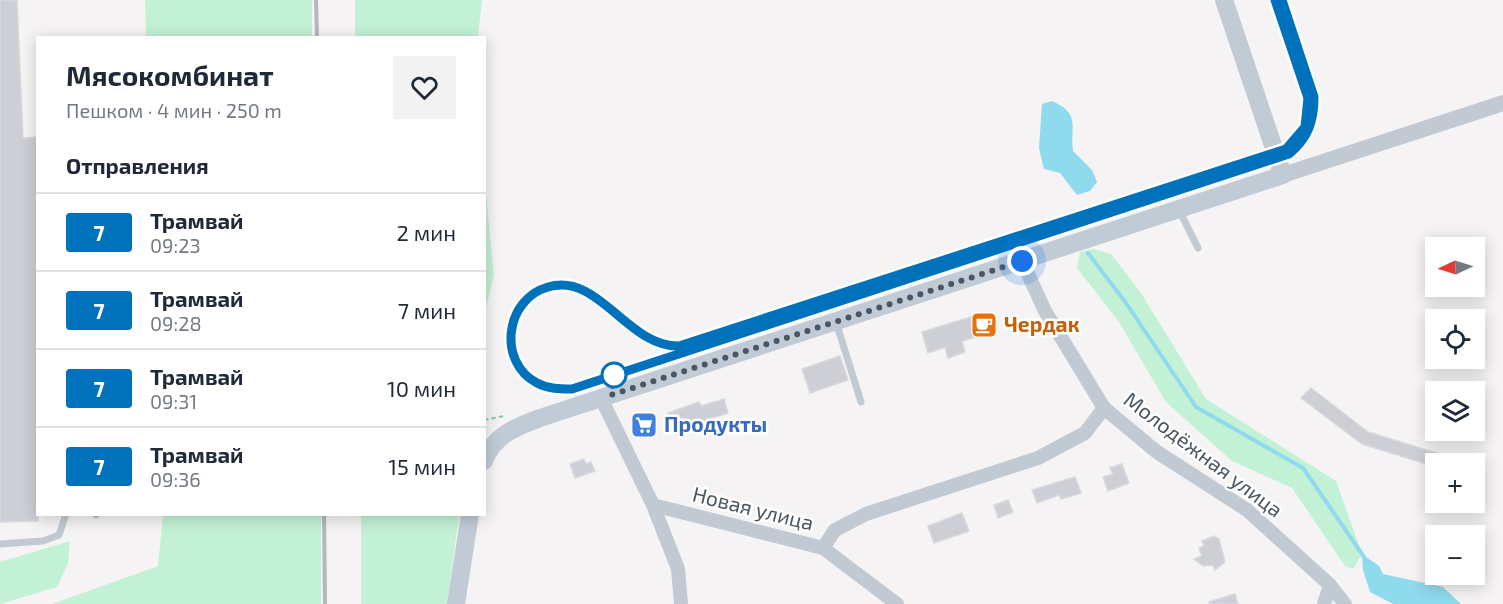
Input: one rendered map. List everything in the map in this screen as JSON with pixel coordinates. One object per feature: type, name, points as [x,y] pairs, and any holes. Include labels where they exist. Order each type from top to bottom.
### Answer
[{"type":"main road","points":[[486,458],[494,444],[513,428],[1283,175],[1224,0]]},
{"type":"main road","points":[[456,604],[470,516]]},
{"type":"street","points":[[1283,175],[1503,103]]},
{"type":"street","name":"Молодёжная улица","points":[[1022,261],[1045,311],[1104,408],[1157,452],[1247,510],[1330,585],[1345,604]]},
{"type":"street","points":[[601,398],[653,505],[678,569],[681,604]]},
{"type":"street","points":[[823,548],[835,530],[866,514],[1038,458],[1085,434],[1104,408]]},
{"type":"street","name":"Новая улица","points":[[653,505],[823,548],[897,604]]},
{"type":"street","points":[[1324,604],[1330,585]]},
{"type":"lane","points":[[1179,210],[1198,248]]},
{"type":"lane","points":[[836,322],[861,402]]},
{"type":"lane","points":[[0,544],[43,541],[59,535],[65,516]]},
{"type":"green space","points":[[145,0],[312,0],[312,36],[146,36]]},
{"type":"green space","points":[[355,0],[482,0],[478,36],[355,36]]},
{"type":"green space","points":[[486,194],[494,275],[486,308]]},
{"type":"green space","points":[[1094,249],[1111,254],[1141,293],[1206,399],[1336,481],[1362,554],[1353,569],[1345,566],[1292,488],[1232,461],[1166,402],[1119,322],[1077,268],[1080,252]]},
{"type":"green space","points":[[163,516],[321,516],[321,604],[52,604],[158,566]]},
{"type":"green space","points":[[361,516],[459,516],[447,604],[361,604]]},
{"type":"green space","points":[[70,541],[68,563],[57,587],[0,604],[0,562]]},
{"type":"water","points":[[1052,101],[1071,116],[1073,151],[1092,170],[1097,182],[1090,191],[1077,195],[1060,173],[1044,169],[1039,148],[1042,104]]},
{"type":"water","points":[[1362,554],[1379,566],[1383,574],[1425,583],[1425,585],[1443,587],[1461,604],[1393,604],[1370,592],[1363,570]]},
{"type":"building","points":[[0,0],[17,0],[23,138],[36,137],[36,516],[38,516],[38,521],[0,522]]},
{"type":"building","points":[[984,313],[990,333],[962,341],[965,352],[948,358],[945,347],[928,353],[922,332]]},
{"type":"building","points":[[840,356],[848,380],[810,393],[802,369]]},
{"type":"building","points":[[1311,388],[1368,432],[1437,453],[1425,453],[1425,464],[1362,444],[1301,398]]},
{"type":"building","points":[[724,399],[728,413],[706,420],[707,425],[676,435],[668,413],[699,402],[701,406]]},
{"type":"building","name":"Продукты","points":[[650,417],[654,429],[639,435],[635,422]]},
{"type":"building","points":[[584,459],[586,464],[591,462],[595,471],[575,478],[570,464]]},
{"type":"building","points":[[1122,464],[1129,483],[1108,491],[1103,477],[1113,474],[1110,468]]},
{"type":"building","points":[[1075,477],[1081,493],[1061,499],[1059,495],[1037,503],[1032,490]]},
{"type":"building","points":[[1008,500],[1013,512],[998,518],[994,505]]},
{"type":"building","points":[[962,513],[969,531],[934,543],[928,526]]},
{"type":"building","points":[[1214,536],[1219,539],[1225,562],[1215,570],[1213,565],[1203,566],[1194,559],[1202,556],[1199,548],[1204,546],[1202,541]]},
{"type":"building","points":[[1235,594],[1238,604],[1210,604],[1209,602]]},
{"type":"waterway","points":[[1088,253],[1126,303],[1196,407],[1303,468],[1364,557]]},
{"type":"tram line","points":[[1275,0],[1308,98],[1305,127],[1286,149],[679,346],[661,343],[644,335],[583,290],[566,285],[548,287],[534,294],[523,304],[515,317],[511,332],[516,361],[524,373],[537,383],[550,388],[572,389],[1289,154],[1309,128],[1314,97],[1282,0]]},
{"type":"tram line","name":"7","points":[[1275,0],[1308,98],[1305,127],[1286,149],[679,346],[653,343],[582,288],[565,284],[547,287],[532,294],[520,307],[512,322],[510,340],[513,357],[522,372],[536,383],[552,389],[572,389],[1289,154],[1302,143],[1310,129],[1314,113],[1314,97],[1282,0]]},
{"type":"railway","points":[[316,0],[317,36]]},
{"type":"railway","points":[[324,516],[325,604]]},
{"type":"place","name":"Чердак","points":[[984,325]]},
{"type":"place","name":"Продукты","points":[[644,425]]},
{"type":"route","points":[[614,375],[611,395],[1022,261]]}]
